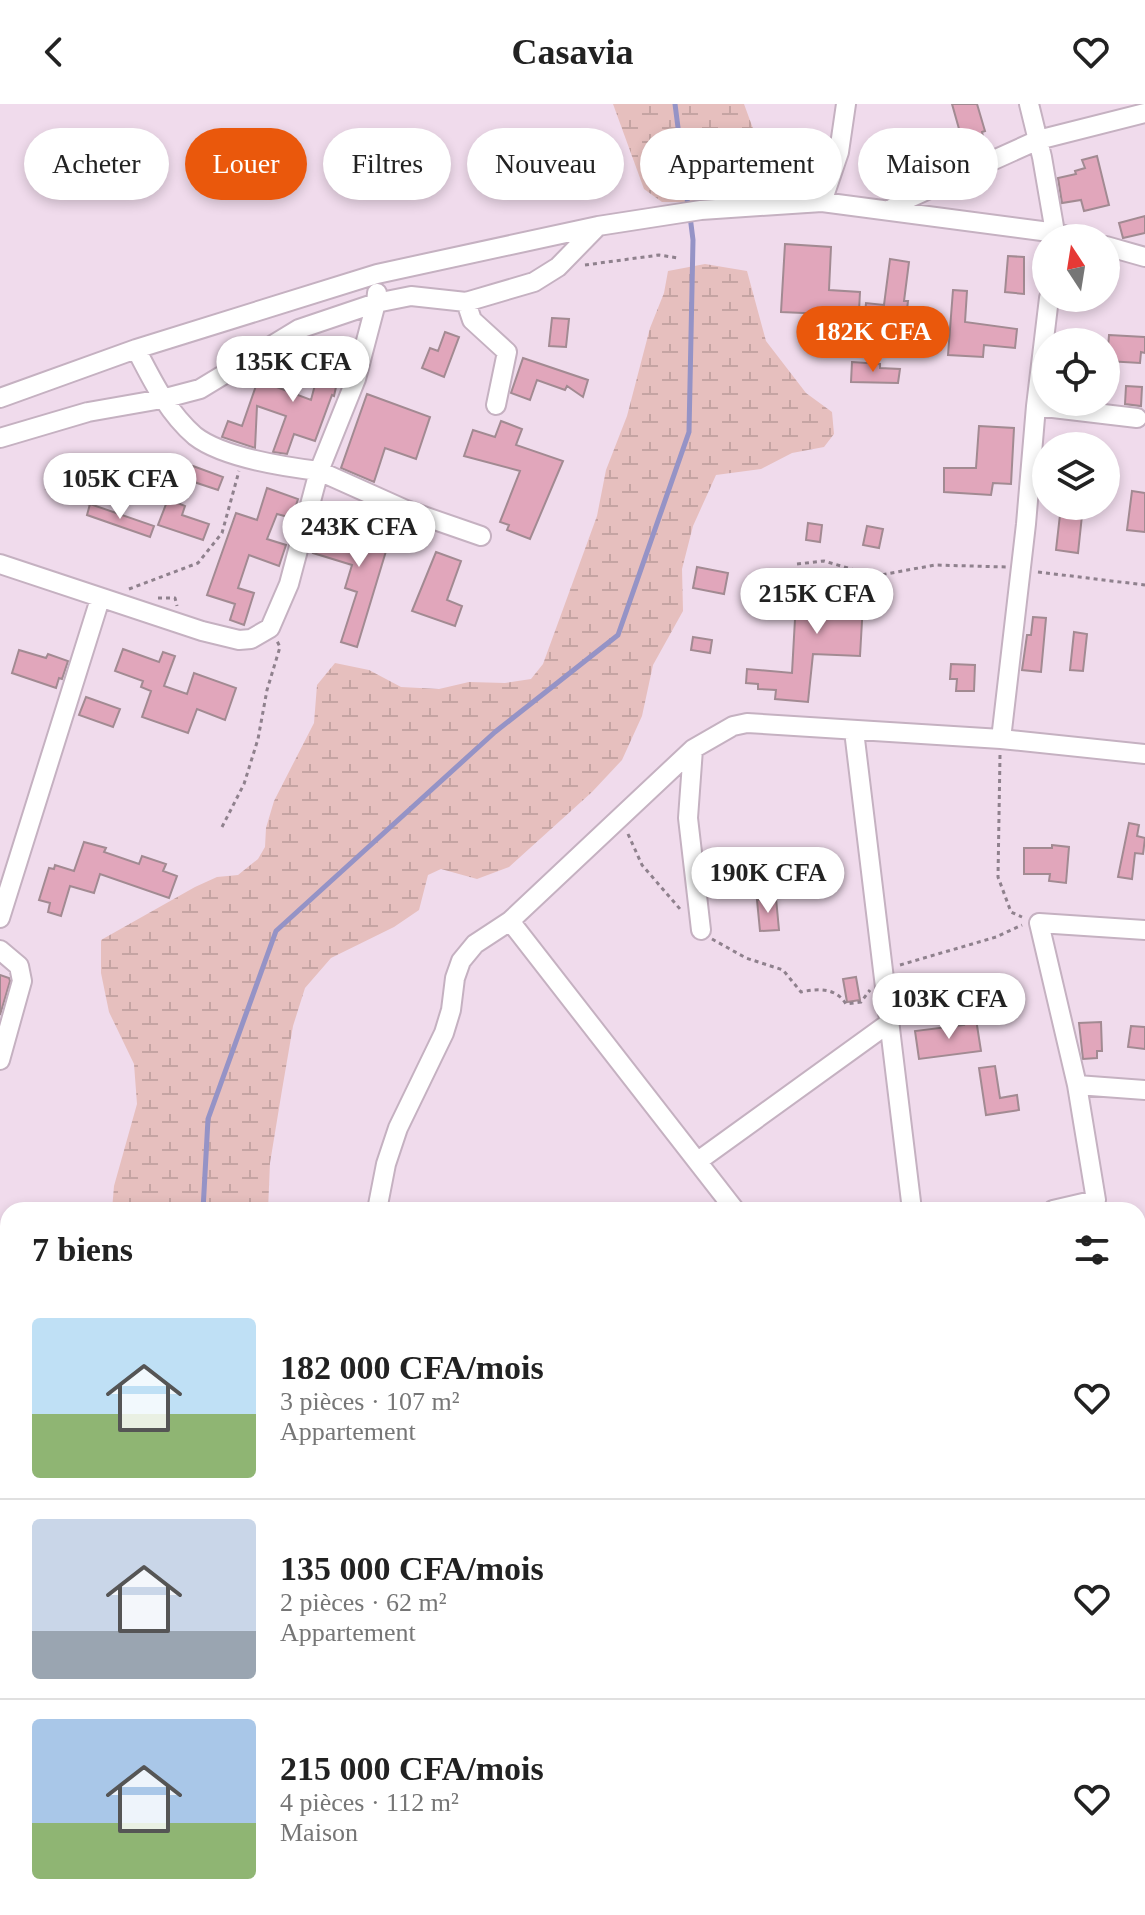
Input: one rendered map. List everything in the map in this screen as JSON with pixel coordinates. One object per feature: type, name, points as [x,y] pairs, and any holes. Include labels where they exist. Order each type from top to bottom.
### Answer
[{"type":"street","points":[[822,202],[839,152],[846,104]]},
{"type":"street","points":[[1029,104],[1054,224]]},
{"type":"street","points":[[890,210],[905,200],[1038,140],[1145,113]]},
{"type":"street","points":[[0,398],[136,349],[377,274],[598,226],[701,210],[822,202],[1032,232]]},
{"type":"street","points":[[0,438],[88,412],[200,389],[299,329],[376,303],[411,296],[466,302],[543,278],[598,226]]},
{"type":"street","points":[[1120,250],[1145,257]]},
{"type":"street","points":[[0,564],[202,631],[239,640],[262,635],[270,628],[289,584],[319,471],[356,379],[376,303],[377,274]]},
{"type":"street","points":[[466,302],[472,320],[507,352],[496,405]]},
{"type":"street","points":[[136,349],[162,399],[196,436],[261,462],[319,471],[406,510],[481,536]]},
{"type":"street","points":[[1001,739],[1035,416]]},
{"type":"street","points":[[1120,416],[1137,418]]},
{"type":"street","points":[[0,918],[100,599]]},
{"type":"street","points":[[379,1202],[386,1164],[398,1128],[448,1022],[461,961],[475,944],[510,921],[618,816],[693,749],[723,730],[747,723],[1001,739],[1145,754]]},
{"type":"street","points":[[854,731],[911,1202]]},
{"type":"street","points":[[693,749],[688,818],[701,930]]},
{"type":"street","points":[[510,921],[729,1202]]},
{"type":"street","points":[[1087,1202],[1096,1200],[1077,1085],[1039,923],[1145,930]]},
{"type":"street","points":[[0,950],[19,966],[22,981],[0,1060]]},
{"type":"street","points":[[698,1161],[889,1023]]},
{"type":"street","points":[[1077,1085],[1145,1090]]},
{"type":"path","points":[[581,266],[628,257],[659,255],[678,258]]},
{"type":"path","points":[[128,589],[198,563],[222,533],[244,456]]},
{"type":"path","points":[[797,564],[824,561],[875,576],[935,565],[979,564],[1145,585]]},
{"type":"path","points":[[222,827],[244,784],[258,739],[267,690],[280,647],[270,628]]},
{"type":"path","points":[[618,816],[642,865],[701,930],[746,958],[783,970],[801,992],[818,989],[840,995],[846,1004],[861,1002],[884,975],[906,962],[996,937],[1030,921],[1011,912],[998,877],[1001,739]]},
{"type":"green space","points":[[613,104],[744,104],[753,128],[640,128],[640,178]]},
{"type":"green space","points":[[659,200],[717,200],[706,202]]},
{"type":"green space","points":[[705,264],[747,271],[766,341],[806,393],[832,412],[834,434],[824,447],[792,453],[761,469],[716,475],[693,526],[682,569],[683,611],[653,665],[642,716],[622,760],[592,792],[509,867],[477,879],[441,869],[428,875],[419,910],[394,927],[331,958],[305,988],[293,1026],[282,1090],[270,1163],[268,1202],[113,1202],[114,1186],[137,1104],[134,1064],[109,1012],[101,973],[101,940],[195,887],[217,877],[238,875],[258,859],[265,847],[266,828],[274,801],[314,723],[317,685],[335,663],[369,670],[401,687],[439,689],[469,682],[505,683],[531,679],[543,664],[597,516],[606,470],[627,416],[668,271]]},
{"type":"building","points":[[952,104],[977,104],[984,128],[959,128]]},
{"type":"building","points":[[1097,156],[1109,205],[1084,211],[1081,200],[1062,203],[1058,178],[1076,174],[1075,171],[1085,168],[1082,160]]},
{"type":"building","points":[[1145,216],[1145,233],[1123,238],[1119,223]]},
{"type":"building","points":[[785,244],[831,247],[829,290],[860,292],[859,311],[827,308],[826,314],[781,312]]},
{"type":"building","points":[[1008,256],[1024,257],[1024,294],[1005,292]]},
{"type":"building","points":[[890,259],[909,262],[904,301],[908,301],[906,318],[899,317],[898,330],[864,326],[866,303],[884,305]]},
{"type":"building","points":[[953,290],[967,291],[965,322],[1017,329],[1015,348],[984,345],[983,357],[948,355]]},
{"type":"building","points":[[552,318],[569,319],[566,347],[549,346]]},
{"type":"building","points":[[445,332],[459,337],[444,377],[422,368],[430,348],[438,351]]},
{"type":"building","points":[[1120,336],[1145,337],[1145,353],[1141,352],[1140,363],[1120,362]]},
{"type":"building","points":[[310,344],[345,347],[334,396],[315,441],[294,434],[287,454],[273,452],[286,416],[257,406],[255,448],[222,437],[228,421],[242,426],[258,380],[311,400],[322,358],[309,357]]},
{"type":"building","points":[[523,358],[588,380],[583,397],[567,386],[565,390],[537,380],[530,400],[511,393]]},
{"type":"building","points":[[852,362],[900,369],[898,383],[851,382]]},
{"type":"building","points":[[1126,386],[1142,387],[1141,406],[1125,404]]},
{"type":"building","points":[[367,394],[430,417],[416,459],[385,448],[374,482],[341,468]]},
{"type":"building","points":[[501,421],[522,429],[516,445],[563,461],[530,539],[507,530],[509,525],[500,522],[520,471],[464,456],[473,430],[495,437]]},
{"type":"building","points":[[979,426],[1014,428],[1011,484],[993,483],[991,495],[944,492],[944,468],[976,468]]},
{"type":"building","points":[[193,466],[223,477],[218,490],[188,480]]},
{"type":"building","points":[[53,473],[96,488],[90,505],[46,489]]},
{"type":"building","points":[[267,488],[298,499],[292,518],[277,514],[267,539],[286,545],[279,566],[249,555],[238,588],[254,593],[244,625],[230,620],[235,604],[207,595],[236,513],[257,520]]},
{"type":"building","points":[[1132,491],[1145,493],[1145,532],[1127,530]]},
{"type":"building","points":[[168,499],[185,506],[182,515],[209,524],[203,540],[158,525]]},
{"type":"building","points":[[90,504],[154,526],[150,537],[87,515]]},
{"type":"building","points":[[361,518],[393,528],[357,647],[341,642],[357,592],[345,588],[352,565],[313,553],[319,535],[351,546]]},
{"type":"building","points":[[1059,520],[1082,520],[1078,553],[1056,550]]},
{"type":"building","points":[[808,523],[822,525],[820,542],[806,540]]},
{"type":"building","points":[[867,526],[883,529],[879,548],[863,545]]},
{"type":"building","points":[[436,552],[461,561],[447,600],[462,606],[455,626],[412,611]]},
{"type":"building","points":[[697,567],[728,573],[724,594],[693,588]]},
{"type":"building","points":[[797,583],[864,586],[860,656],[813,654],[808,702],[775,699],[776,690],[758,689],[758,684],[746,683],[747,669],[792,673]]},
{"type":"building","points":[[1033,617],[1046,618],[1041,672],[1022,670]]},
{"type":"building","points":[[1074,632],[1087,634],[1083,671],[1070,670]]},
{"type":"building","points":[[693,637],[712,640],[710,653],[691,650]]},
{"type":"building","points":[[123,649],[159,662],[163,652],[175,656],[164,686],[187,694],[194,673],[236,688],[225,720],[197,709],[188,733],[142,717],[151,691],[141,687],[143,681],[115,671]]},
{"type":"building","points":[[19,650],[46,658],[48,654],[68,661],[56,688],[12,673]]},
{"type":"building","points":[[951,664],[975,665],[974,691],[956,691],[957,679],[950,679]]},
{"type":"building","points":[[86,697],[120,709],[113,727],[79,715]]},
{"type":"building","points":[[1129,823],[1139,825],[1137,836],[1145,838],[1143,854],[1135,853],[1132,879],[1118,877]]},
{"type":"building","points":[[84,842],[106,848],[104,852],[139,864],[142,856],[166,864],[163,871],[177,876],[169,898],[100,874],[94,893],[70,886],[61,916],[48,912],[50,903],[39,900],[49,868],[54,869],[55,865],[74,871]]},
{"type":"building","points":[[1052,845],[1069,847],[1066,883],[1049,881],[1050,874],[1024,874],[1024,848],[1052,848]]},
{"type":"building","points":[[776,898],[779,930],[760,931],[757,900]]},
{"type":"building","points":[[0,975],[10,981],[0,1015]]},
{"type":"building","points":[[856,977],[860,1000],[847,1002],[843,979]]},
{"type":"building","points":[[976,1019],[981,1051],[919,1059],[915,1031],[964,1025],[963,1021]]},
{"type":"building","points":[[1101,1022],[1102,1051],[1097,1051],[1097,1058],[1083,1059],[1079,1023]]},
{"type":"building","points":[[1131,1026],[1145,1027],[1145,1049],[1128,1047]]},
{"type":"building","points":[[995,1066],[1000,1098],[1017,1095],[1019,1110],[986,1115],[979,1068]]},
{"type":"waterway","points":[[675,104],[688,206]]},
{"type":"waterway","points":[[203,1202],[208,1119],[276,931],[495,732],[618,635],[689,432],[693,240],[690,216]]}]
